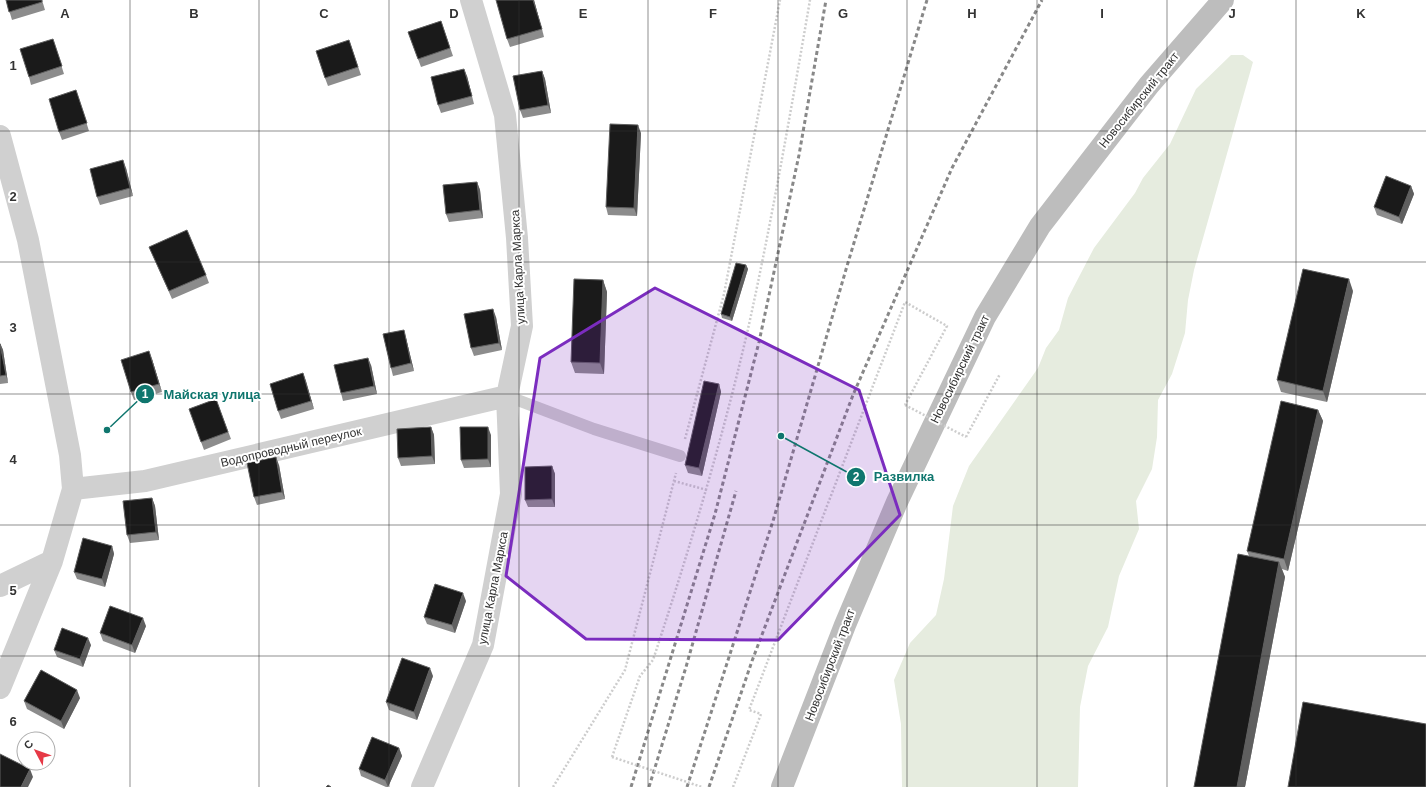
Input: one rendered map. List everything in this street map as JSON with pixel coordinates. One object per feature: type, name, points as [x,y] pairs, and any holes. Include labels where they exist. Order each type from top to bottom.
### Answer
[{"type":"main road","name":"Новосибирский тракт","points":[[782,787],[845,625],[897,502],[985,317],[1040,226],[1149,85],[1223,0]]},
{"type":"street","name":"улица Карла Маркса","points":[[422,787],[483,645],[511,494],[507,396],[522,326],[518,238],[505,115],[471,0]]},
{"type":"street","points":[[0,136],[28,240],[70,455],[73,489],[52,561],[0,688]]},
{"type":"street","name":"Водопроводный переулок","points":[[73,489],[145,481],[507,396]]},
{"type":"street","points":[[0,586],[52,561]]},
{"type":"lane","points":[[507,396],[594,429],[680,456]]},
{"type":"path","points":[[553,787],[625,670],[680,456],[724,294],[780,0]]},
{"type":"path","points":[[702,787],[612,758],[640,676],[653,660],[707,490],[748,329],[778,183],[810,0]]},
{"type":"path","points":[[733,787],[761,714],[749,710],[905,302],[947,326],[905,406],[966,437],[1000,374]]},
{"type":"path","points":[[674,481],[707,490]]},
{"type":"highlighted area","points":[[655,288],[859,390],[900,515],[778,640],[586,639],[506,576],[540,358]]},
{"type":"shaded area","points":[[1231,55],[1243,55],[1253,62],[1194,270],[1188,300],[1185,333],[1172,374],[1158,400],[1157,437],[1152,469],[1136,501],[1139,529],[1119,576],[1108,627],[1088,666],[1080,707],[1078,787],[902,787],[901,724],[894,680],[910,643],[936,615],[944,579],[953,506],[969,466],[1038,368],[1046,348],[1059,330],[1068,298],[1094,248],[1135,193],[1143,178],[1170,144],[1196,89]]},
{"type":"building","points":[[6,0],[42,0],[42,2],[9,12]]},
{"type":"building","points":[[496,0],[533,0],[542,29],[507,39]]},
{"type":"building","points":[[441,21],[450,48],[418,59],[408,32]]},
{"type":"building","points":[[53,39],[62,66],[29,77],[20,49]]},
{"type":"building","points":[[349,40],[358,67],[325,78],[316,51]]},
{"type":"building","points":[[464,69],[472,96],[438,105],[431,77]]},
{"type":"building","points":[[542,71],[548,105],[520,110],[513,76]]},
{"type":"building","points":[[76,90],[87,123],[59,132],[49,99]]},
{"type":"building","points":[[610,124],[638,125],[634,208],[606,207]]},
{"type":"building","points":[[123,160],[130,188],[97,197],[90,169]]},
{"type":"building","points":[[1386,176],[1411,186],[1399,217],[1374,207]]},
{"type":"building","points":[[477,182],[480,210],[446,214],[443,185]]},
{"type":"building","points":[[187,230],[206,275],[169,291],[149,247]]},
{"type":"building","points":[[736,263],[746,265],[730,317],[721,314]]},
{"type":"building","points":[[1303,269],[1349,279],[1323,391],[1277,380]]},
{"type":"building","points":[[574,279],[603,280],[600,363],[571,362]]},
{"type":"building","points":[[493,309],[499,343],[471,348],[464,314]]},
{"type":"building","points":[[404,330],[411,363],[391,368],[383,334]]},
{"type":"building","points":[[0,344],[6,375],[0,376]]},
{"type":"building","points":[[149,351],[159,384],[131,392],[121,360]]},
{"type":"building","points":[[368,358],[374,386],[341,393],[334,365]]},
{"type":"building","points":[[303,373],[311,401],[278,411],[270,384]]},
{"type":"building","points":[[704,381],[719,384],[699,468],[685,465]]},
{"type":"building","points":[[216,399],[228,432],[201,442],[189,409]]},
{"type":"building","points":[[1281,401],[1318,410],[1284,559],[1247,551]]},
{"type":"building","points":[[431,427],[432,456],[398,458],[397,429]]},
{"type":"building","points":[[460,427],[488,427],[488,459],[461,460]]},
{"type":"building","points":[[276,457],[282,492],[254,497],[247,463]]},
{"type":"building","points":[[552,466],[552,499],[525,500],[525,467]]},
{"type":"building","points":[[152,498],[156,532],[127,535],[123,501]]},
{"type":"building","points":[[83,538],[112,546],[102,579],[74,572]]},
{"type":"building","points":[[1238,554],[1279,562],[1237,787],[1194,787]]},
{"type":"building","points":[[435,584],[463,593],[452,625],[424,617]]},
{"type":"building","points":[[110,606],[143,618],[132,645],[100,633]]},
{"type":"building","points":[[62,628],[88,638],[80,659],[54,650]]},
{"type":"building","points":[[402,658],[430,668],[414,712],[386,702]]},
{"type":"building","points":[[41,670],[77,690],[61,721],[24,701]]},
{"type":"building","points":[[1303,702],[1426,724],[1426,787],[1288,787]]},
{"type":"building","points":[[372,737],[399,748],[385,780],[359,769]]},
{"type":"building","points":[[0,754],[16,762],[16,771],[29,771],[21,787],[0,787]]},
{"type":"railway","points":[[631,787],[715,514],[759,342],[799,155],[826,0]]},
{"type":"railway","points":[[687,787],[773,521],[847,266],[927,0]]},
{"type":"railway","points":[[709,787],[752,661],[853,395],[952,168],[1042,0]]},
{"type":"railway","points":[[649,787],[686,667],[736,491]]},
{"type":"place","name":"Майская улица","points":[[107,430]]},
{"type":"place","name":"Развилка","points":[[781,436]]}]
